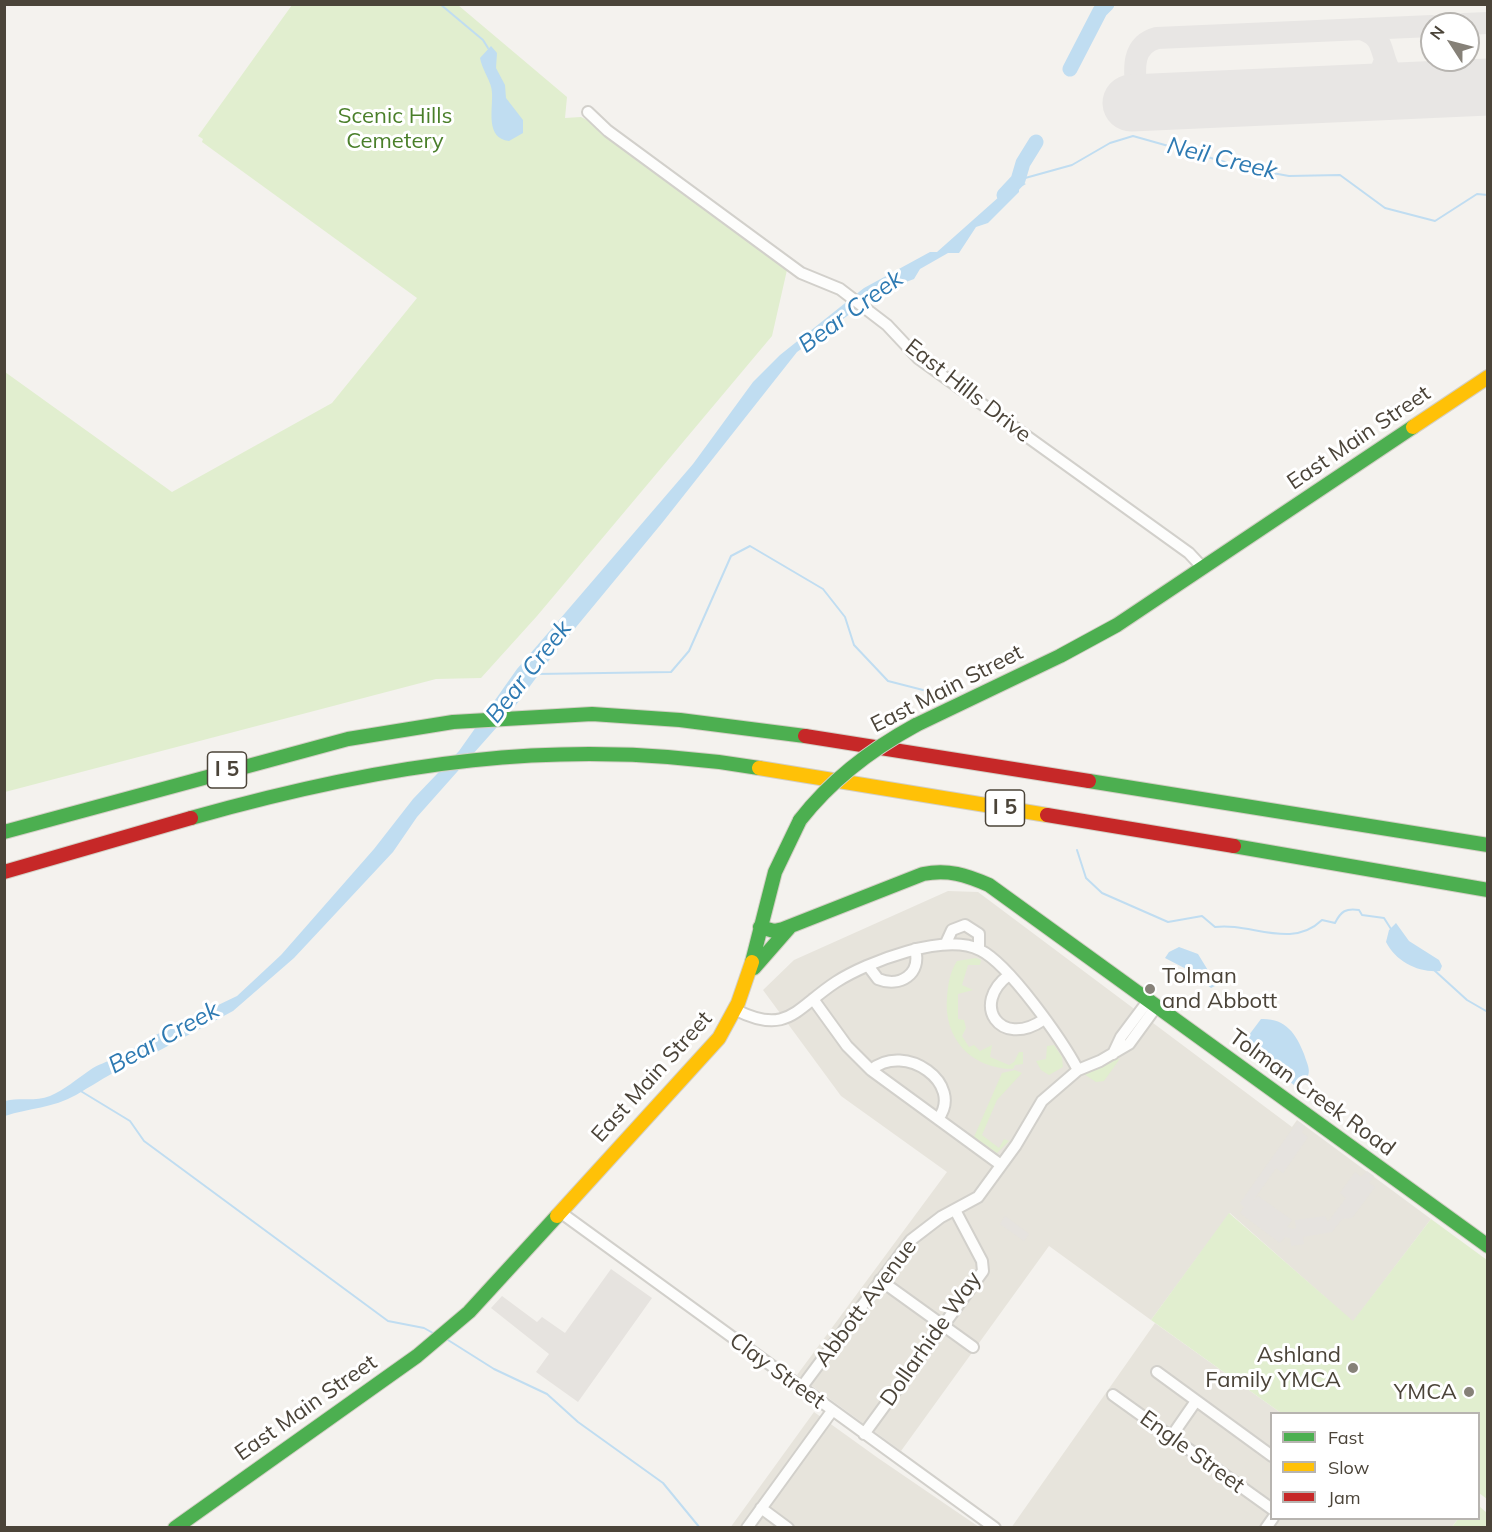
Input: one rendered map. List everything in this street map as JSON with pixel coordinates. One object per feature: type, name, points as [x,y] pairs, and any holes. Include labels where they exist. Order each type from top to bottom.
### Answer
[{"type":"main road","name":"East Main Street","points":[[175,1527],[429,1347],[482,1298],[719,1038],[736,1010],[750,973],[777,865],[800,820],[818,797],[851,765],[916,725],[1092,640],[1488,377]]},
{"type":"main road","name":"I 5","points":[[4,832],[348,739],[453,722],[533,715],[644,716],[801,735],[1488,845]]},
{"type":"main road","name":"I 5","points":[[4,872],[348,778],[410,767],[520,754],[651,756],[748,766],[1488,890]]},
{"type":"main road","name":"Tolman Creek Road","points":[[760,927],[774,931],[923,874],[938,871],[962,873],[989,885],[1488,1246]]},
{"type":"main road","points":[[750,973],[775,941],[794,924]]},
{"type":"street","name":"East Hills Drive","points":[[588,112],[608,131],[801,273],[826,282],[849,295],[873,313],[918,358],[1189,553],[1203,568]]},
{"type":"street","points":[[946,943],[952,930],[965,925],[980,934],[979,949]]},
{"type":"street","points":[[736,1010],[760,1021],[780,1021],[842,978],[915,949],[946,943],[979,949],[997,962],[1043,1020],[1078,1070]]},
{"type":"street","points":[[869,967],[878,979],[897,983],[907,979],[913,970],[916,963],[915,949]]},
{"type":"street","points":[[1009,975],[996,987],[992,995],[991,1009],[997,1021],[1009,1029],[1022,1031],[1043,1020]]},
{"type":"street","points":[[813,999],[847,1046],[871,1070],[1000,1165]]},
{"type":"street","name":"Abbott Avenue","points":[[801,1389],[911,1240],[934,1221],[978,1197],[1016,1144],[1042,1101],[1078,1070],[1129,1044],[1152,1004]]},
{"type":"street","points":[[871,1070],[888,1059],[919,1065],[931,1074],[943,1092],[945,1102],[938,1119]]},
{"type":"street","name":"Dollarhide Way","points":[[864,1434],[982,1271],[982,1261],[955,1210]]},
{"type":"street","name":"Clay Street","points":[[560,1212],[801,1389],[995,1527]]},
{"type":"street","points":[[880,1280],[973,1347]]},
{"type":"street","points":[[1156,1372],[1270,1455]]},
{"type":"street","name":"Engle Street","points":[[1113,1395],[1270,1508]]},
{"type":"street","points":[[1171,1437],[1196,1401]]},
{"type":"street","points":[[747,1527],[832,1411]]},
{"type":"street","points":[[761,1508],[788,1527]]},
{"type":"shaded area","points":[[948,891],[978,892],[1292,1127],[1297,1120],[1431,1219],[1353,1322],[1230,1213],[1151,1320],[1049,1246],[901,1451],[797,1375],[947,1172],[841,1096],[763,990],[794,960]]},
{"type":"shaded area","points":[[1298,1121],[1305,1126],[1302,1133],[1308,1137],[1283,1173],[1276,1168],[1253,1201],[1258,1196],[1292,1220],[1287,1227],[1293,1229],[1296,1228],[1295,1220],[1325,1216],[1328,1222],[1346,1198],[1340,1193],[1355,1172],[1361,1177],[1367,1171],[1374,1176],[1369,1183],[1375,1187],[1352,1218],[1342,1219],[1332,1232],[1303,1237],[1304,1244],[1291,1246],[1290,1238],[1285,1237],[1280,1243],[1240,1213],[1244,1207],[1240,1203]]},
{"type":"shaded area","points":[[1005,1216],[1029,1234],[1024,1241],[1000,1224]]},
{"type":"shaded area","points":[[611,1269],[652,1298],[578,1402],[536,1372],[549,1354],[491,1308],[502,1296],[537,1322],[542,1317],[565,1333]]},
{"type":"shaded area","points":[[1155,1323],[1280,1412],[1270,1412],[1270,1520],[1457,1520],[1451,1528],[1011,1528]]},
{"type":"shaded area","points":[[814,1412],[878,1458],[979,1527],[730,1528]]},
{"type":"green space","name":"Scenic Hills Cemetery","points":[[292,5],[458,5],[567,97],[565,118],[581,117],[589,121],[787,270],[772,336],[537,616],[481,678],[436,679],[5,792],[5,372],[172,492],[332,403],[417,298],[202,142],[203,139],[198,136]]},
{"type":"green space","points":[[976,958],[981,960],[980,965],[968,965],[962,985],[973,990],[958,994],[958,1019],[964,1020],[966,1028],[962,1036],[969,1047],[974,1045],[980,1051],[992,1045],[990,1057],[1009,1065],[1014,1062],[1019,1052],[1023,1052],[1023,1064],[1015,1065],[1013,1069],[984,1064],[973,1057],[955,1038],[950,1026],[947,997],[953,969],[957,961]]},
{"type":"green space","points":[[1054,1045],[1062,1057],[1063,1067],[1049,1075],[1041,1070],[1036,1061],[1046,1059],[1047,1046]]},
{"type":"green space","points":[[1118,1057],[1119,1060],[1104,1081],[1096,1082],[1084,1074]]},
{"type":"green space","points":[[1015,1070],[1022,1073],[997,1100],[982,1135],[999,1148],[1004,1139],[1009,1141],[997,1153],[974,1137],[1002,1073]]},
{"type":"green space","name":"Ashland Family YMCA","points":[[1229,1213],[1353,1321],[1431,1219],[1487,1260],[1487,1499],[1480,1494],[1480,1412],[1280,1412],[1151,1320]]},
{"type":"green space","points":[[1480,1507],[1487,1513],[1487,1527],[1452,1527],[1457,1520],[1480,1520]]},
{"type":"water","points":[[491,46],[497,53],[496,68],[505,85],[506,98],[523,120],[523,133],[509,141],[501,139],[493,129],[492,89],[480,58]]},
{"type":"water","name":"Bear Creek","points":[[1012,177],[1026,184],[1019,188],[1019,192],[988,223],[976,227],[959,253],[948,253],[920,269],[914,279],[882,291],[797,352],[662,523],[553,655],[513,709],[417,817],[393,852],[294,958],[233,1011],[126,1066],[76,1095],[50,1105],[5,1116],[5,1101],[50,1096],[96,1066],[122,1056],[139,1043],[237,996],[281,955],[374,849],[413,799],[459,751],[517,669],[693,464],[753,382],[780,355],[864,288],[930,252],[937,252],[1000,196]]},
{"type":"water","points":[[1396,923],[1409,941],[1439,960],[1442,966],[1440,971],[1424,970],[1409,965],[1390,949],[1386,942],[1389,930]]},
{"type":"water","points":[[1179,947],[1198,954],[1217,985],[1211,988],[1192,972],[1165,958],[1169,952]]},
{"type":"water","points":[[1261,1019],[1277,1021],[1293,1033],[1309,1069],[1303,1084],[1294,1085],[1248,1050],[1246,1039]]},
{"type":"waterway","points":[[440,4],[483,40],[488,48]]},
{"type":"waterway","points":[[1070,69],[1100,11],[1107,4]]},
{"type":"waterway","name":"Neil Creek","points":[[1018,180],[1072,165],[1110,143],[1133,136],[1250,169],[1289,176],[1340,175],[1385,208],[1435,221],[1477,194],[1488,195]]},
{"type":"waterway","points":[[1004,195],[1018,180],[1023,163],[1036,142]]},
{"type":"waterway","name":"Bear Creek","points":[[537,674],[671,672],[689,651],[731,556],[750,546],[823,589],[845,617],[854,645],[888,681],[923,690]]},
{"type":"waterway","points":[[1077,850],[1086,878],[1102,893],[1168,922],[1202,916],[1215,927],[1228,926],[1284,934],[1310,929],[1322,920],[1335,923],[1344,911],[1354,909],[1359,910],[1362,915],[1384,918],[1391,929]]},
{"type":"waterway","points":[[1434,970],[1467,1000],[1486,1011],[1488,1009]]},
{"type":"waterway","points":[[79,1090],[130,1121],[144,1141],[388,1321],[424,1328],[433,1333]]},
{"type":"waterway","points":[[448,1340],[494,1369],[547,1394],[578,1422],[663,1483],[700,1528]]},
{"type":"taxiway","points":[[1480,23],[1488,23]]},
{"type":"taxiway","points":[[1137,102],[1135,73],[1137,55],[1147,42],[1157,38],[1420,27]]},
{"type":"taxiway","points":[[1360,29],[1378,40],[1388,67],[1394,76],[1404,84],[1420,90]]},
{"type":"taxiway","points":[[1358,93],[1377,81],[1384,63]]},
{"type":"runway","points":[[1131,103],[1488,87]]},
{"type":"traffic: fast","points":[[916,725],[1060,656],[1117,625],[1413,427]]},
{"type":"traffic: fast","points":[[4,832],[348,739],[453,722],[592,714],[680,720],[805,736]]},
{"type":"traffic: fast","points":[[800,820],[825,791],[853,766],[916,725]]},
{"type":"traffic: fast","points":[[191,818],[332,783],[472,760],[543,755],[614,754],[686,758],[759,768]]},
{"type":"traffic: fast","points":[[1089,781],[1488,845]]},
{"type":"traffic: fast","points":[[752,962],[775,872],[800,820]]},
{"type":"traffic: fast","points":[[1234,846],[1488,890]]},
{"type":"traffic: fast","points":[[760,927],[774,931],[783,929],[923,874],[941,872],[957,874],[989,885],[1488,1246]]},
{"type":"traffic: fast","points":[[754,968],[789,928]]},
{"type":"traffic: fast","points":[[175,1528],[417,1356],[469,1312],[557,1216]]},
{"type":"traffic: slow","points":[[1413,427],[1488,377]]},
{"type":"traffic: slow","points":[[759,768],[1047,815]]},
{"type":"traffic: slow","points":[[557,1216],[719,1038],[738,1003],[752,962]]},
{"type":"traffic: jam","points":[[805,736],[1089,781]]},
{"type":"traffic: jam","points":[[1047,815],[1234,846]]},
{"type":"traffic: jam","points":[[4,872],[191,818]]},
{"type":"place","name":"Tolman and Abbott","points":[[1150,989]]},
{"type":"place","name":"Ashland Family YMCA","points":[[1353,1368]]},
{"type":"place","name":"YMCA","points":[[1469,1392]]}]
